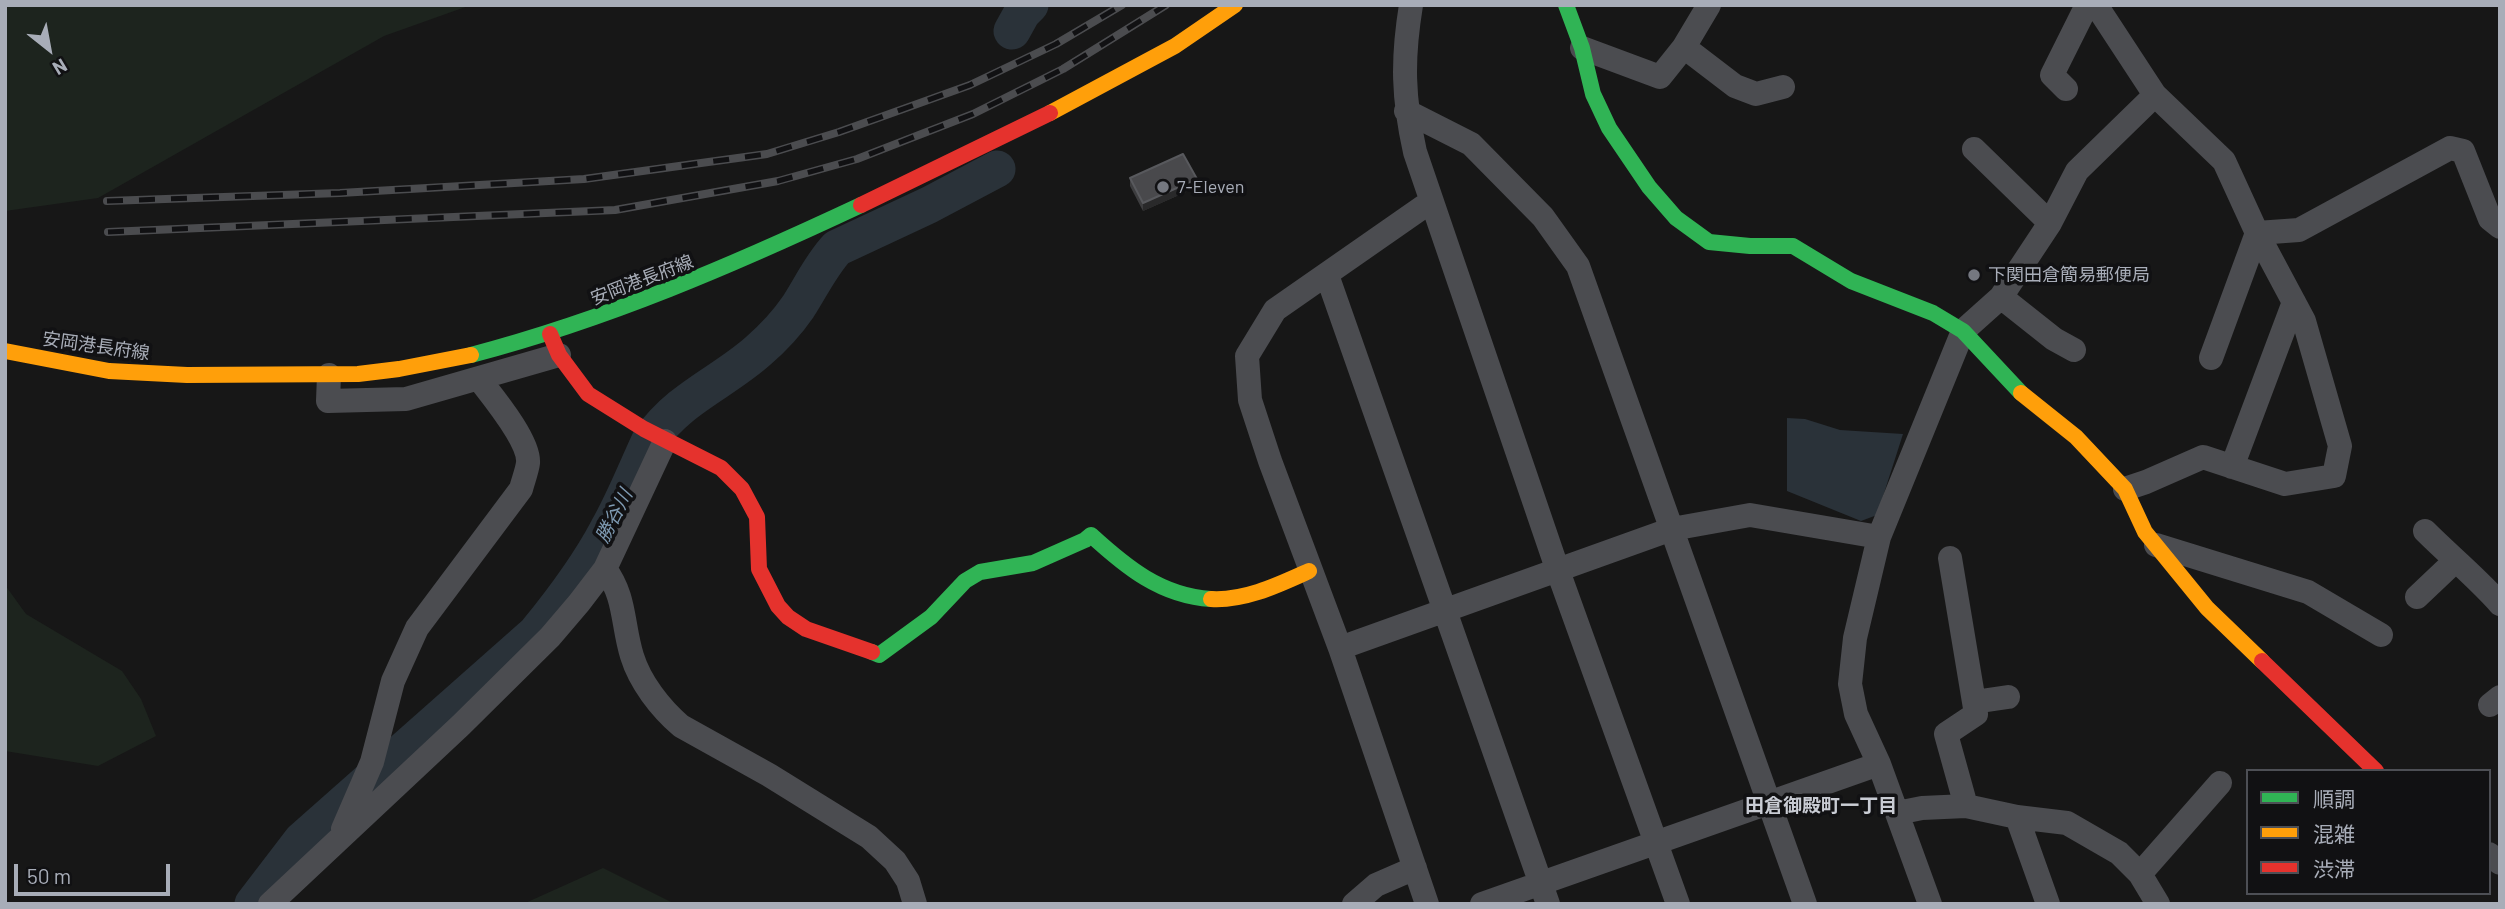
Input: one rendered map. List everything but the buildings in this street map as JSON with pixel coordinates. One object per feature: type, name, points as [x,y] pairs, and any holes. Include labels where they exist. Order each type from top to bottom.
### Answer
[{"type":"street","name":"安岡港長府線","points":[[5,351],[108,370],[167,375],[329,375],[397,369],[555,344],[637,305],[739,262],[1002,139],[1154,58],[1235,5]]},
{"type":"street","points":[[1411,5],[1404,47],[1406,111],[1415,152],[1558,571],[1678,904]]},
{"type":"street","points":[[1566,5],[1593,94],[1609,128],[1649,187],[1675,218],[1709,242],[1793,246],[1851,281],[1933,313],[1963,331],[2029,401],[2076,437],[2125,489],[2146,532],[2207,608],[2374,769]]},
{"type":"street","points":[[1581,48],[1660,77],[1684,47],[1709,5]]},
{"type":"street","points":[[2066,89],[2052,75],[2087,5]]},
{"type":"street","points":[[2095,5],[2155,95],[2224,161],[2257,233],[2304,321],[2340,446],[2334,476],[2285,484],[2203,457],[2125,489]]},
{"type":"street","points":[[1684,47],[1735,86],[1756,94],[1783,87]]},
{"type":"street","points":[[1930,904],[1879,764],[1856,714],[1850,684],[1855,638],[1879,537],[1963,331],[2001,298],[2050,223],[2077,171],[2155,95]]},
{"type":"street","points":[[1406,111],[1471,145],[1543,217],[1578,266],[1805,904]]},
{"type":"street","points":[[2257,233],[2299,230],[2450,148],[2463,150],[2490,219],[2500,227]]},
{"type":"street","points":[[1974,149],[2050,223]]},
{"type":"street","points":[[1427,904],[1340,648],[1309,571],[1250,400],[1247,356],[1275,310],[1430,201]]},
{"type":"street","points":[[2211,358],[2257,233]]},
{"type":"street","points":[[1327,275],[1544,893]]},
{"type":"street","points":[[2001,298],[2054,339],[2074,350]]},
{"type":"street","points":[[2232,467],[2294,302]]},
{"type":"street","points":[[329,375],[328,401],[405,399],[479,379],[555,344],[588,394],[657,436],[721,468],[742,489],[757,517],[759,569],[778,606],[788,617],[806,629],[879,655],[931,617],[955,589],[972,576],[996,568],[1033,562],[1091,535],[1120,563],[1150,583],[1176,595],[1196,600],[1222,600],[1250,595],[1309,571]]},
{"type":"street","points":[[339,839],[372,762],[393,681],[417,628],[521,489],[528,461],[526,449],[506,414],[479,379]]},
{"type":"street","points":[[270,904],[461,725],[550,637],[605,569],[657,436]]},
{"type":"street","points":[[1340,648],[1672,529],[1750,514],[1879,537]]},
{"type":"street","points":[[2425,531],[2479,580],[2500,604]]},
{"type":"street","points":[[2156,545],[2308,592],[2381,635]]},
{"type":"street","points":[[1950,558],[1976,714],[1946,734],[1966,806]]},
{"type":"street","points":[[2417,597],[2455,561]]},
{"type":"street","points":[[605,569],[615,582],[621,598],[632,656],[647,687],[669,715],[681,726],[769,775],[869,837],[895,860],[908,881],[915,904]]},
{"type":"street","points":[[1974,702],[2008,697]]},
{"type":"street","points":[[1482,904],[1544,893],[1657,842],[1879,764]]},
{"type":"street","points":[[2140,874],[2220,783]]},
{"type":"street","points":[[1897,813],[1922,808],[1966,806],[2017,817],[2067,823],[2119,853],[2140,874],[2158,904]]},
{"type":"street","points":[[2017,817],[2048,904]]},
{"type":"street","points":[[1354,904],[1376,885],[1415,869]]},
{"type":"shaded area","points":[[5,5],[471,5],[384,36],[98,198],[5,211]]},
{"type":"shaded area","points":[[1787,418],[1805,419],[1840,430],[1903,434],[1877,515],[1861,521],[1787,491]]},
{"type":"shaded area","points":[[5,585],[26,614],[122,671],[141,699],[156,736],[98,766],[5,751]]},
{"type":"shaded area","points":[[603,868],[675,904],[523,904]]},
{"type":"waterway","name":"勝谷川","points":[[1012,31],[1030,5]]},
{"type":"waterway","name":"勝谷川","points":[[253,904],[302,840],[536,633],[575,583],[600,543],[650,440],[661,425],[774,336],[798,307],[837,248],[929,205],[997,169]]},
{"type":"railway","points":[[107,201],[340,193],[584,179],[767,154],[839,132],[970,85],[1056,44],[1122,5]]},
{"type":"railway","points":[[108,232],[615,210],[778,181],[857,159],[973,114],[1063,69],[1166,5]]},
{"type":"traffic: fast","points":[[1566,5],[1582,48],[1593,94],[1609,128],[1649,187],[1676,218],[1709,242],[1793,246],[1851,281],[1933,313],[1963,331],[2021,393]]},
{"type":"traffic: fast","points":[[471,355],[621,308],[765,249],[861,205]]},
{"type":"traffic: fast","points":[[872,652],[879,655],[931,617],[965,581],[980,572],[1033,563],[1091,535],[1145,578],[1176,592],[1211,599]]},
{"type":"traffic: slow","points":[[1050,113],[1175,46],[1235,5]]},
{"type":"traffic: slow","points":[[5,351],[109,371],[187,375],[358,374],[471,355]]},
{"type":"traffic: slow","points":[[2021,393],[2076,437],[2125,489],[2145,532],[2207,608],[2262,661]]},
{"type":"traffic: slow","points":[[1211,599],[1249,595],[1309,571]]},
{"type":"traffic: jam","points":[[861,205],[1050,113]]},
{"type":"traffic: jam","points":[[550,334],[559,355],[588,394],[644,429],[721,468],[742,489],[757,517],[759,569],[778,606],[788,617],[806,629],[872,652]]},
{"type":"traffic: jam","points":[[2262,661],[2374,769]]},
{"type":"place","name":"7-Eleven","points":[[1163,187]]},
{"type":"place","name":"下関田倉簡易郵便局","points":[[1974,275]]},
{"type":"district","name":"田倉御殿町一丁目","points":[[1821,806]]}]
